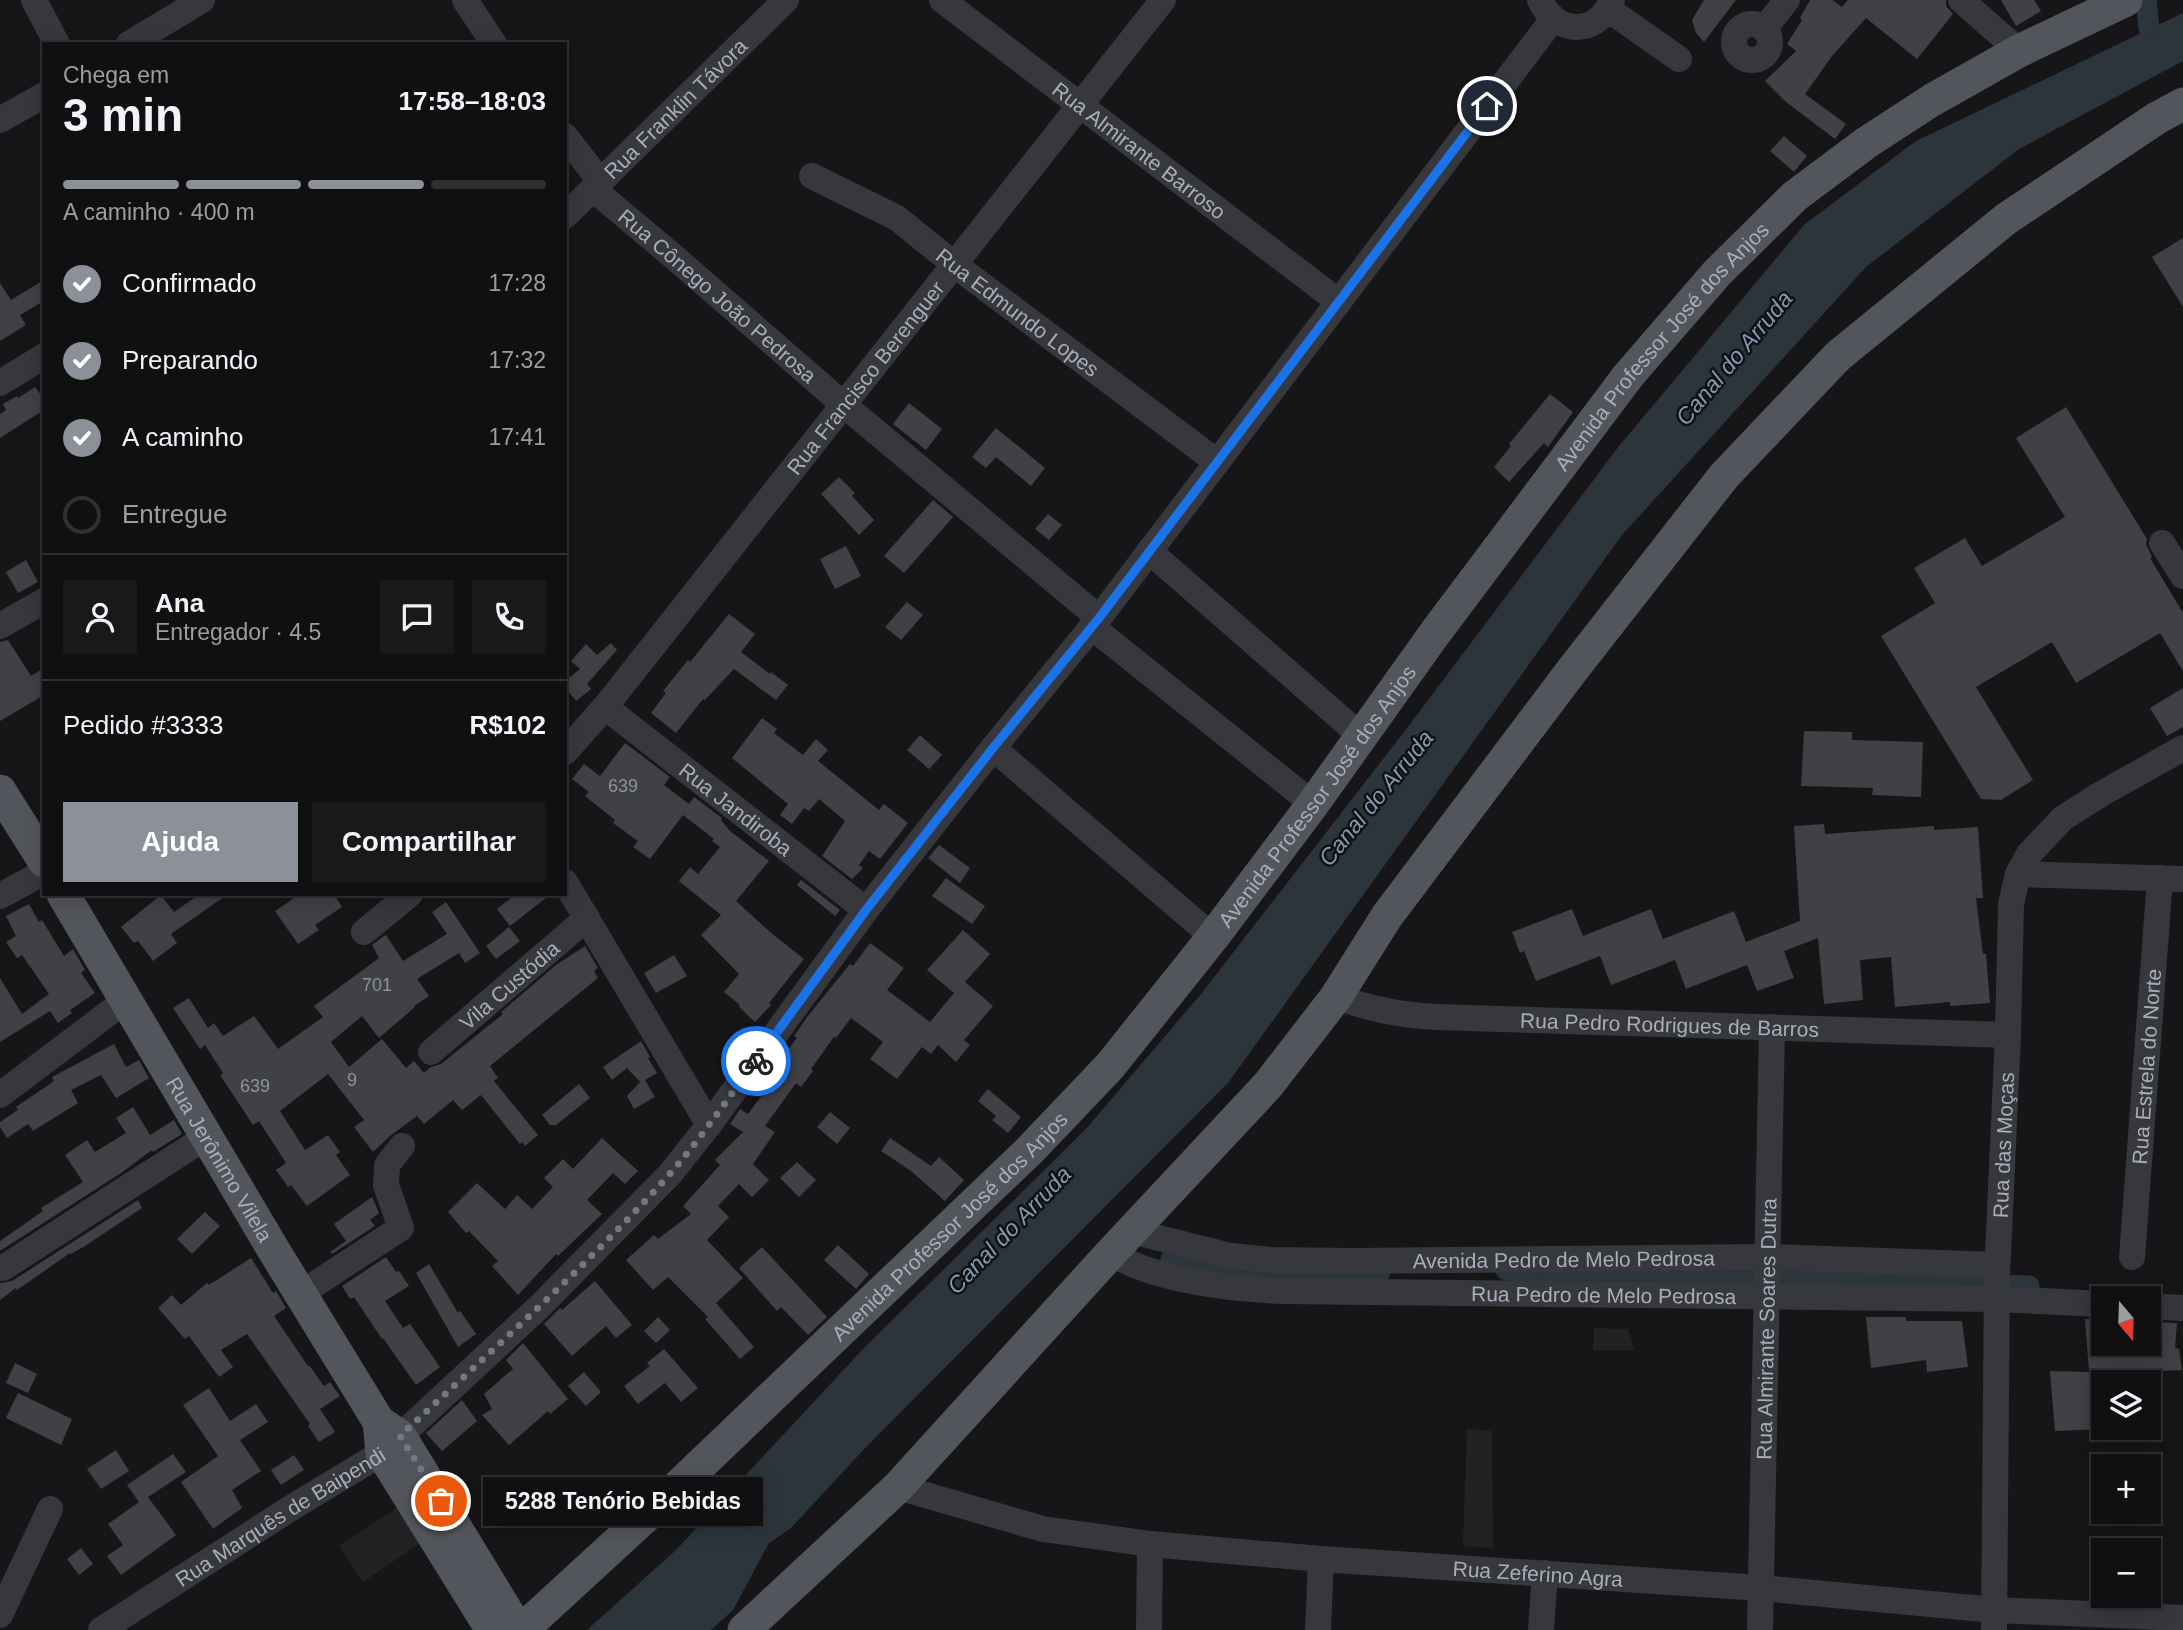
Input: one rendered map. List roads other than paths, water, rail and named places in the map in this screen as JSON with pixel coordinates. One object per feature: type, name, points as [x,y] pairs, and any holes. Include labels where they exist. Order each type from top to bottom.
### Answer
[{"type":"main road","name":"Avenida Professor José dos Anjos","points":[[520,1630],[671,1493],[1030,1150],[1110,1066],[1213,937],[1313,804],[1434,633],[1628,376],[1717,274],[1795,196],[1866,143],[1932,100],[2019,51],[2126,0]]},
{"type":"main road","points":[[744,1630],[898,1487],[1268,1085],[1336,997],[1387,916],[1570,673],[1733,466],[1838,356],[2006,219],[2157,118],[2183,104]]},
{"type":"main road","points":[[0,791],[42,858]]},
{"type":"main road","name":"Rua Jerônimo Vilela","points":[[65,896],[206,1137],[387,1437],[492,1630]]},
{"type":"main road","name":"Rua Jerônimo Vilela","points":[[387,1437],[520,1630]]},
{"type":"street","points":[[34,0],[56,42]]},
{"type":"street","points":[[132,42],[202,0]]},
{"type":"street","points":[[465,0],[488,42]]},
{"type":"street","name":"Rua Franklin Távora","points":[[567,214],[786,0]]},
{"type":"street","name":"Rua Almirante Barroso","points":[[942,0],[1339,302]]},
{"type":"street","name":"Rua Francisco Berenguer","points":[[567,750],[605,707],[1163,0]]},
{"type":"street","points":[[1764,29],[1787,0]]},
{"type":"street","points":[[1961,0],[2019,51]]},
{"type":"street","points":[[1547,10],[1572,27],[1583,27],[1592,24],[1610,5],[1679,59]]},
{"type":"street","name":"Rua Marquês de Baipendi","points":[[101,1630],[290,1508],[387,1437],[539,1307],[670,1174],[709,1125],[866,910],[1095,622],[1339,302],[1547,10]]},
{"type":"street","points":[[0,120],[42,96]]},
{"type":"street","name":"Rua Cônego João Pedrosa","points":[[567,139],[597,186],[674,257],[1095,622],[1313,804]]},
{"type":"street","name":"Rua Edmundo Lopes","points":[[812,176],[897,218],[955,265],[1217,462]]},
{"type":"street","points":[[0,383],[42,357]]},
{"type":"street","points":[[2162,543],[2183,576]]},
{"type":"street","points":[[1149,551],[1362,736]]},
{"type":"street","points":[[0,626],[42,602]]},
{"type":"street","name":"Rua Jandiroba","points":[[605,707],[866,910]]},
{"type":"street","points":[[993,748],[1213,937]]},
{"type":"street","name":"Rua das Moças","points":[[1994,1620],[1997,1284],[2011,904],[2018,874],[2029,854],[2063,818],[2183,748]]},
{"type":"street","points":[[0,896],[42,873]]},
{"type":"street","points":[[2018,874],[2172,879]]},
{"type":"street","name":"Rua Estrela do Norte","points":[[2132,1257],[2172,879]]},
{"type":"street","points":[[567,885],[709,1125]]},
{"type":"street","points":[[364,932],[408,896]]},
{"type":"street","name":"Vila Custódia","points":[[430,1052],[587,918]]},
{"type":"street","name":"Rua Pedro Rodrigues de Barros","points":[[1336,997],[1371,1009],[1402,1015],[1436,1017],[2008,1035]]},
{"type":"street","points":[[0,1095],[126,1000]]},
{"type":"street","name":"Rua Almirante Soares Dutra","points":[[1760,1630],[1772,1027]]},
{"type":"street","points":[[3,1268],[206,1137]]},
{"type":"street","points":[[300,1294],[401,1228],[386,1185],[387,1164],[402,1146]]},
{"type":"street","name":"Avenida Pedro de Melo Pedrosa","points":[[1121,1242],[1271,1260],[1768,1260],[1997,1284]]},
{"type":"street","name":"Rua Pedro de Melo Pedrosa","points":[[1121,1242],[1148,1270],[1233,1289],[1281,1292],[1768,1294],[1997,1284],[2024,1300],[2091,1303]]},
{"type":"street","points":[[2161,1307],[2183,1308]]},
{"type":"street","name":"Rua Zeferino Agra","points":[[898,1487],[1043,1529],[1150,1544],[1321,1559],[1761,1588],[1994,1620],[2183,1618]]},
{"type":"street","points":[[0,1615],[50,1509]]},
{"type":"street","points":[[1149,1630],[1150,1544]]},
{"type":"street","points":[[1318,1630],[1321,1559]]},
{"type":"street","points":[[1541,1630],[1545,1573]]},
{"type":"water","name":"Canal do Arruda","points":[[2183,13],[2183,61],[2019,149],[1866,267],[1622,535],[1228,1083],[866,1447],[791,1528],[769,1543],[733,1610],[711,1630],[587,1630],[676,1550],[864,1348],[1085,1130],[1201,994],[1404,732],[1619,446],[1805,224],[1916,141]]},
{"type":"waterway","points":[[2146,0],[2149,28]]},
{"type":"waterway","points":[[1171,1259],[1218,1274],[1255,1275],[1314,1271],[1346,1275],[1380,1272]]},
{"type":"waterway","points":[[1506,1270],[1548,1274],[2029,1286]]},
{"type":"place","name":"5288 Tenório Bebidas","points":[[441,1501]]}]
